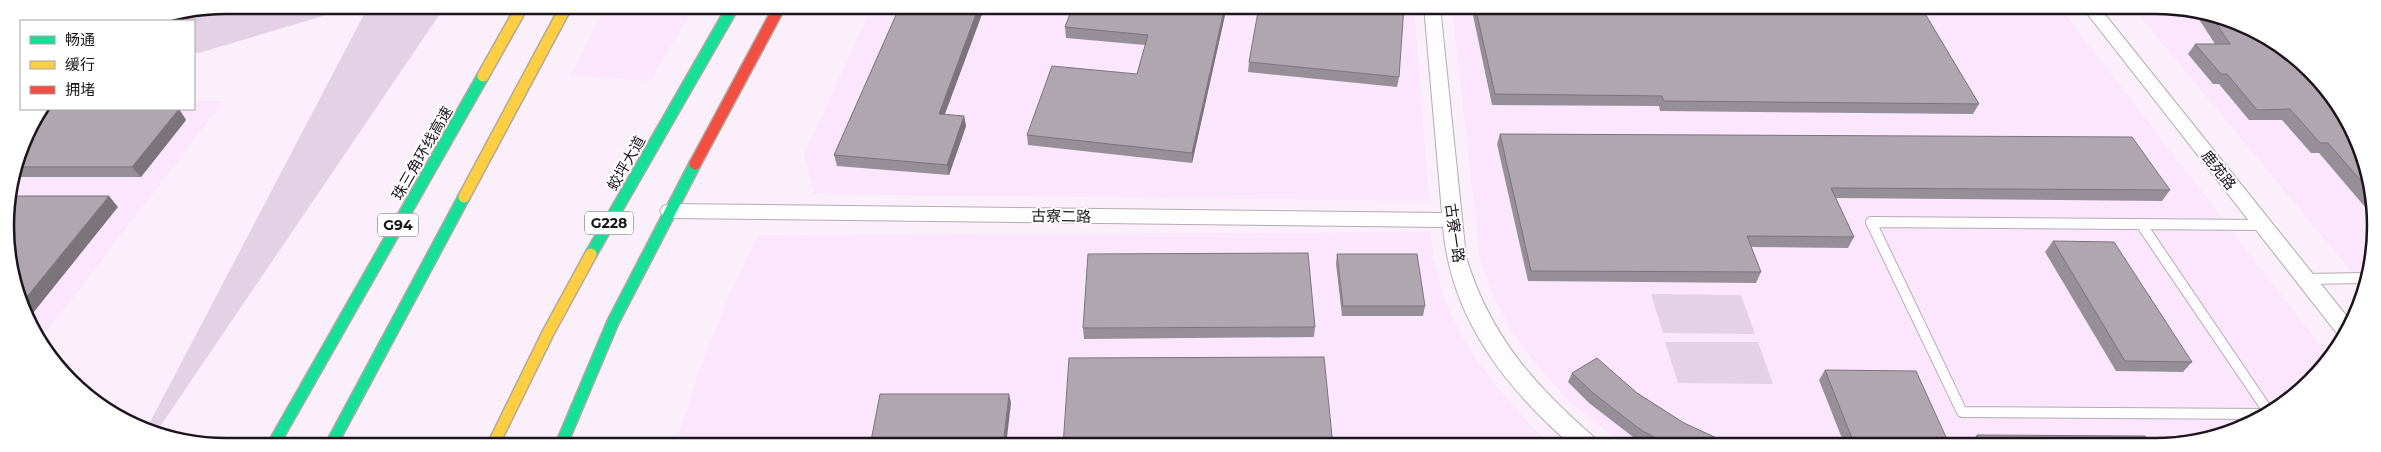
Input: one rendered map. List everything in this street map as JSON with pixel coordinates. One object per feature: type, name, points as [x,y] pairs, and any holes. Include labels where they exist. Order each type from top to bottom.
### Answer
[{"type":"highway","name":"珠三角环线高速","points":[[277,438],[518,14]]},
{"type":"highway","name":"G94","points":[[335,438],[562,14]]},
{"type":"highway","name":"蛟坪大道","points":[[496,438],[525,374],[560,310],[729,14]]},
{"type":"highway","name":"G228","points":[[564,438],[613,322],[776,14]]},
{"type":"street","name":"古寮一路","points":[[1433,14],[1456,257],[1468,296],[1488,336],[1516,376],[1553,416],[1579,438]]},
{"type":"street","name":"鹿苑路","points":[[2096,14],[2342,326]]},
{"type":"street","name":"古寮二路","points":[[670,211],[1453,220]]},
{"type":"lane","points":[[2253,414],[1962,412],[1871,222],[2262,225]]},
{"type":"lane","points":[[2142,224],[2265,407]]},
{"type":"lane","points":[[2304,279],[2361,278]]},
{"type":"shaded area","points":[[212,14],[330,14],[199,53],[195,52],[195,20],[176,20]]},
{"type":"shaded area","points":[[364,14],[440,14],[159,427],[149,424]]},
{"type":"shaded area","points":[[602,14],[691,14],[650,81],[570,76]]},
{"type":"shaded area","points":[[868,14],[1415,14],[1429,201],[814,194],[804,155]]},
{"type":"shaded area","points":[[1453,14],[2065,14],[2325,352],[2315,366],[2295,386],[2261,410],[2236,422],[2210,431],[2169,438],[1615,438],[1572,404],[1538,367],[1511,330],[1492,293],[1480,257]]},
{"type":"shaded area","points":[[2138,14],[2169,14],[2210,21],[2249,36],[2282,57],[2352,148],[2356,158],[2367,212],[2367,240],[2360,282]]},
{"type":"shaded area","points":[[195,101],[224,101],[44,335],[30,307],[21,281],[14,240],[14,212],[25,158],[36,132],[49,110],[195,110]]},
{"type":"shaded area","points":[[1431,232],[1433,257],[1444,299],[1465,342],[1495,385],[1533,428],[1545,438],[677,438],[699,371],[727,300],[758,235]]},
{"type":"shaded area","points":[[1651,294],[1741,295],[1755,334],[1663,333]]},
{"type":"shaded area","points":[[1665,342],[1758,342],[1773,384],[1678,383]]},
{"type":"building","points":[[896,14],[976,14],[939,114],[964,116],[947,165],[834,155]]},
{"type":"building","points":[[1070,14],[1223,14],[1192,153],[1027,135],[1052,66],[1137,74],[1148,35],[1065,27]]},
{"type":"building","points":[[1258,14],[1403,14],[1399,77],[1249,62]]},
{"type":"building","points":[[1477,14],[1925,14],[1979,104],[1664,101],[1662,96],[1495,94]]},
{"type":"building","points":[[2216,23],[2261,42],[2295,66],[2315,86],[2339,120],[2345,132],[2356,158],[2362,182],[2328,143],[2320,143],[2290,109],[2257,110],[2227,74],[2221,74],[2195,44],[2230,44]]},
{"type":"building","points":[[49,110],[178,110],[132,167],[22,167],[36,132]]},
{"type":"building","points":[[1500,134],[2132,137],[2170,190],[1831,188],[1854,237],[1747,236],[1761,272],[1531,271]]},
{"type":"building","points":[[16,196],[109,196],[26,297],[21,281],[14,240]]},
{"type":"building","points":[[2053,241],[2114,242],[2192,362],[2125,361]]},
{"type":"building","points":[[1308,253],[1315,327],[1083,328],[1088,254]]},
{"type":"building","points":[[1337,254],[1417,254],[1425,306],[1343,306]]},
{"type":"building","points":[[1324,357],[1332,438],[1064,438],[1069,358]]},
{"type":"building","points":[[1597,358],[1637,393],[1684,423],[1717,438],[1656,438],[1641,430],[1593,393],[1572,373]]},
{"type":"building","points":[[1825,370],[1916,371],[1946,438],[1852,438]]},
{"type":"building","points":[[880,394],[1009,394],[1004,438],[872,438]]},
{"type":"building","points":[[1977,435],[2145,436],[2146,438],[1978,438]]},
{"type":"traffic: fast","points":[[591,254],[729,14]]},
{"type":"traffic: fast","points":[[277,438],[483,76]]},
{"type":"traffic: fast","points":[[564,438],[613,322],[695,164]]},
{"type":"traffic: fast","points":[[335,438],[464,197]]},
{"type":"traffic: slow","points":[[483,76],[518,14]]},
{"type":"traffic: slow","points":[[464,197],[562,14]]},
{"type":"traffic: slow","points":[[496,438],[548,333],[591,254]]},
{"type":"traffic: jam","points":[[695,164],[776,14]]}]
